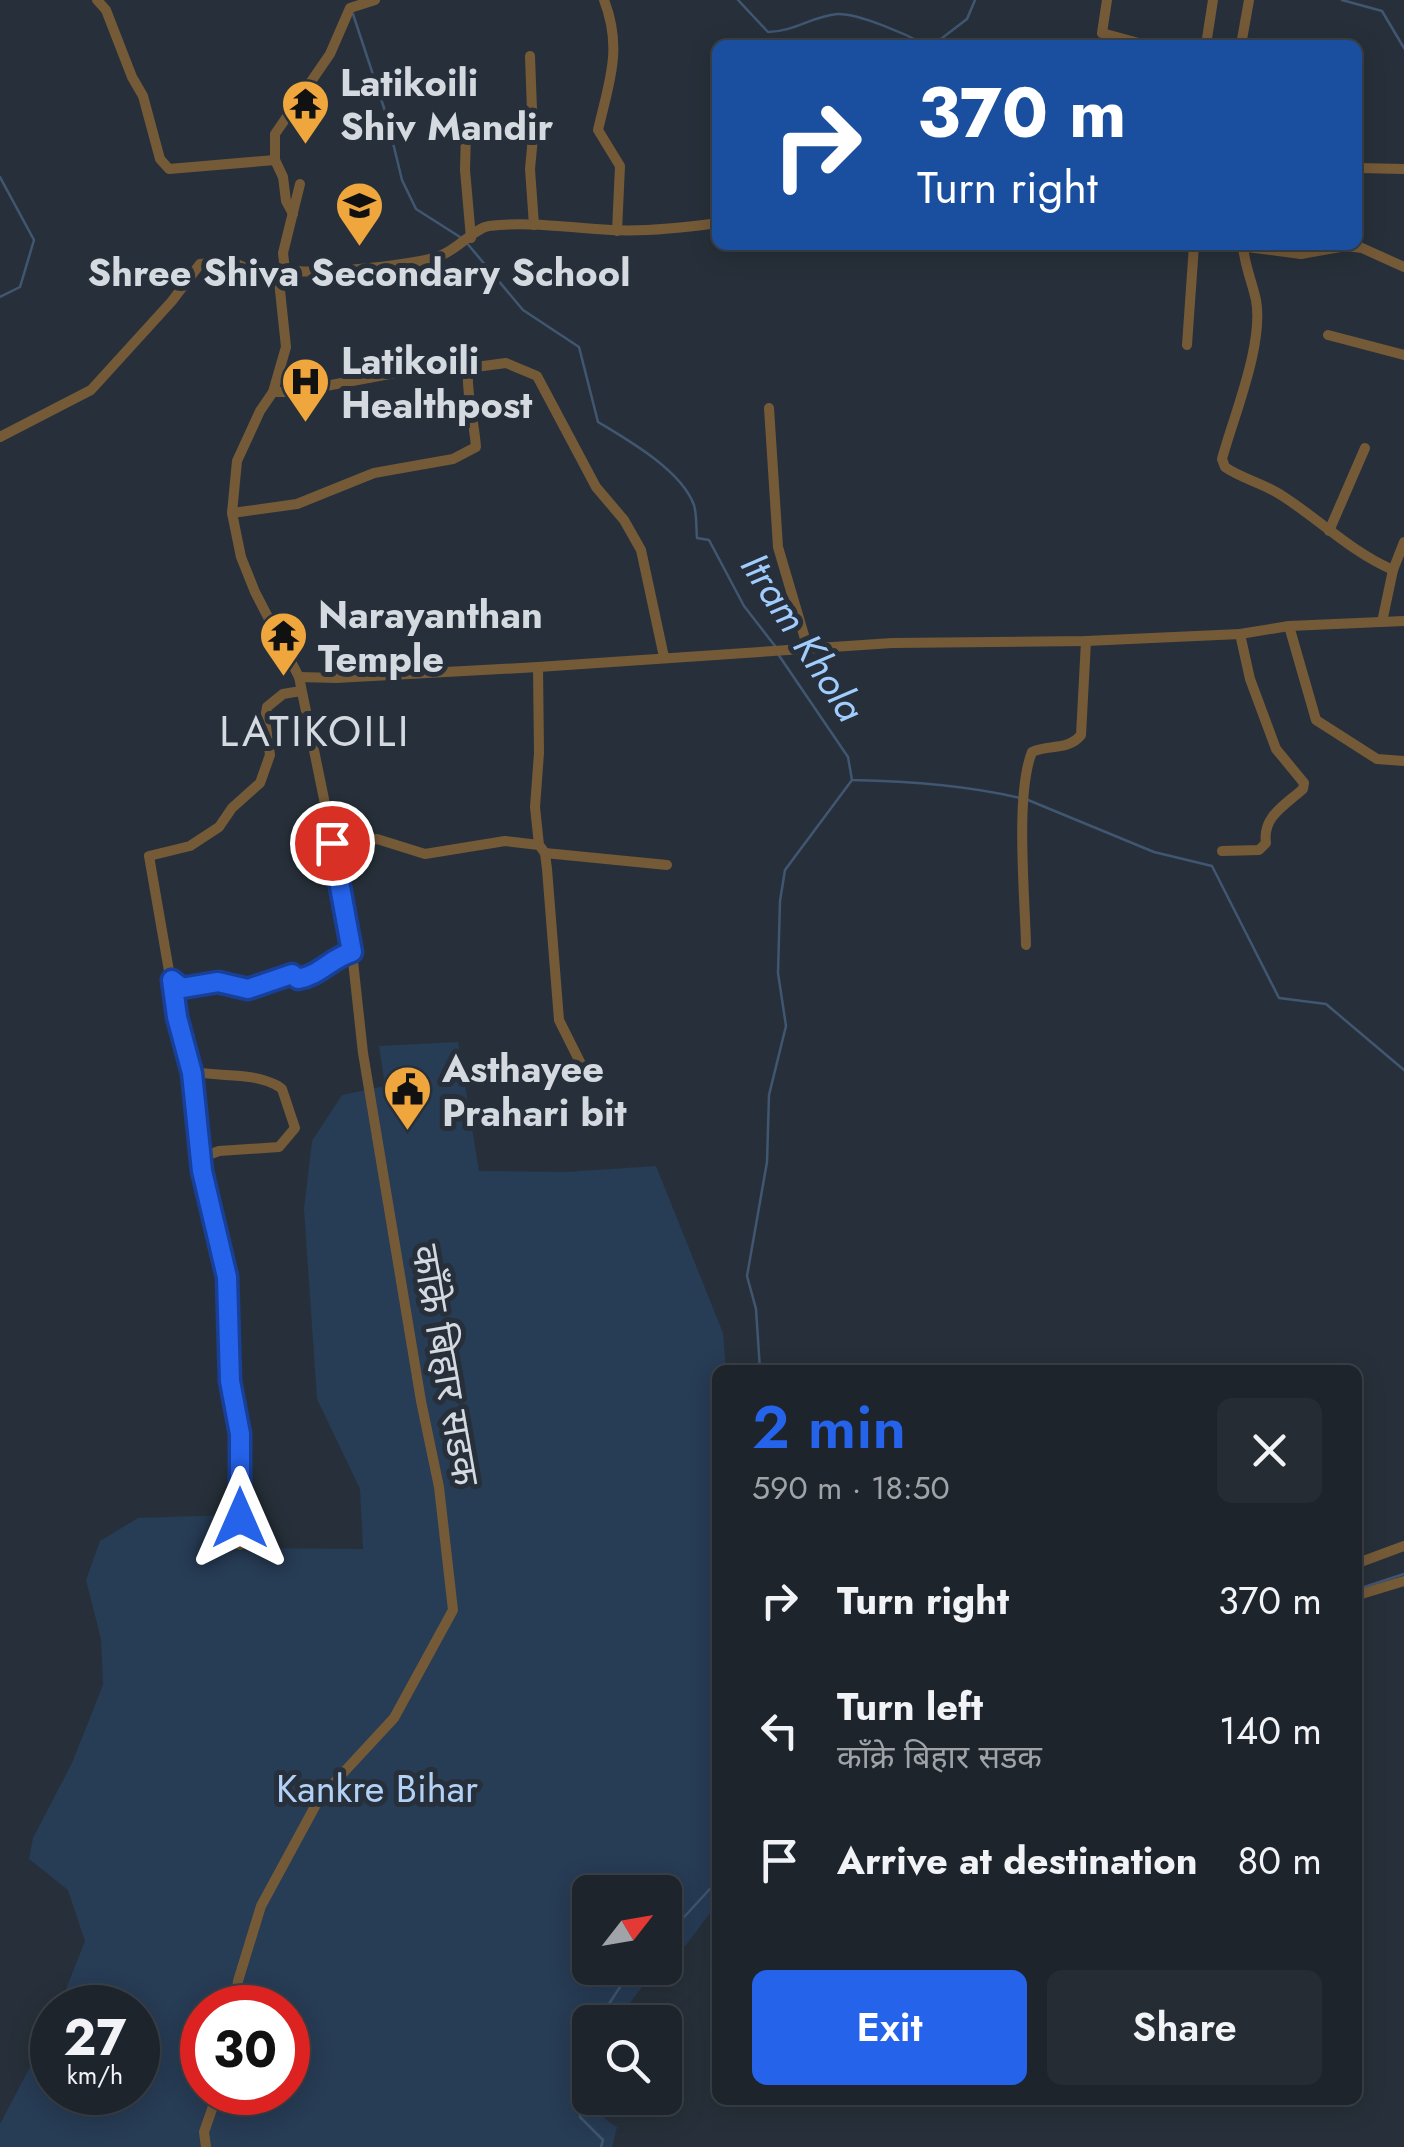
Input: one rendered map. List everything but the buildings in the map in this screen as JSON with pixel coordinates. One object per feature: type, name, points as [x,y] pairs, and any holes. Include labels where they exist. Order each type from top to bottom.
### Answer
[{"type":"street","points":[[97,0],[143,96],[160,159],[169,168],[275,160]]},
{"type":"street","points":[[293,215],[275,160],[275,134],[330,54],[350,8],[375,0]]},
{"type":"street","points":[[604,0],[615,32],[598,130],[620,166],[618,231]]},
{"type":"street","points":[[1102,39],[1107,0]]},
{"type":"street","points":[[1207,40],[1213,0]]},
{"type":"street","points":[[1242,40],[1249,0]]},
{"type":"street","points":[[530,56],[534,225]]},
{"type":"street","points":[[466,131],[467,241]]},
{"type":"street","points":[[1362,168],[1404,170]]},
{"type":"street","name":"काँक्रे बिहार सडक","points":[[238,1985],[261,1906],[319,1799],[394,1718],[454,1610],[438,1486],[362,1053],[352,952],[299,677],[255,592],[241,557],[232,513],[237,460],[273,392],[286,347],[283,253],[300,184]]},
{"type":"street","points":[[0,437],[92,390],[172,302],[200,264],[229,262],[282,275],[438,257],[483,227],[534,225],[618,231],[712,225]]},
{"type":"street","points":[[1362,248],[1404,267]]},
{"type":"street","points":[[1187,345],[1194,250]]},
{"type":"street","points":[[1238,250],[1256,302],[1255,339],[1222,459],[1232,472],[1260,481],[1297,504],[1329,531],[1393,570]]},
{"type":"street","points":[[1328,334],[1404,355]]},
{"type":"street","points":[[273,392],[294,392],[416,369],[506,363],[537,376],[596,487],[624,520],[641,550],[664,658]]},
{"type":"street","points":[[232,513],[297,504],[374,473],[453,459],[476,447],[474,418],[466,393],[468,368]]},
{"type":"street","points":[[769,408],[778,547],[808,649]]},
{"type":"street","points":[[1329,531],[1365,448]]},
{"type":"street","points":[[1382,622],[1393,570],[1404,542]]},
{"type":"street","points":[[299,677],[538,668],[892,642],[1086,641],[1404,621]]},
{"type":"street","points":[[1289,626],[1316,720],[1378,759],[1404,761]]},
{"type":"street","points":[[1222,851],[1259,850],[1266,844],[1264,831],[1270,817],[1303,790],[1304,783],[1276,749],[1250,679],[1240,634]]},
{"type":"street","points":[[1026,945],[1024,799],[1032,752],[1070,746],[1080,736],[1086,641]]},
{"type":"street","points":[[538,668],[535,806],[560,1020],[588,1078]]},
{"type":"street","points":[[240,1545],[240,1434],[230,1381],[227,1277],[200,1158],[191,1071],[177,1017],[149,856],[190,846],[219,827],[232,808],[260,783],[270,754],[266,707],[283,694],[301,691]]},
{"type":"street","points":[[332,843],[377,839],[425,854],[505,841],[667,866]]},
{"type":"street","points":[[172,980],[182,988],[218,982],[248,989],[292,974],[298,979],[306,978],[337,956],[352,952]]},
{"type":"street","points":[[191,1071],[244,1076],[278,1086],[296,1128],[279,1147],[219,1151],[200,1158]]},
{"type":"street","points":[[1362,1562],[1404,1546]]},
{"type":"street","points":[[1362,1594],[1404,1581]]},
{"type":"street","points":[[206,2147],[204,2132],[210,2115]]},
{"type":"green space","name":"Kankre Bihar","points":[[458,1042],[479,1171],[565,1172],[656,1166],[723,1333],[726,1365],[712,1365],[712,1911],[682,1948],[682,1875],[572,1875],[572,1985],[644,1985],[628,2005],[572,2005],[572,2115],[603,2115],[617,2127],[612,2147],[0,2147],[0,2124],[30,2067],[30,2115],[160,2115],[160,1985],[68,1985],[85,1941],[68,1890],[29,1859],[33,1838],[72,1763],[103,1685],[101,1639],[86,1580],[100,1541],[138,1518],[230,1515],[240,1548],[363,1549],[360,1489],[317,1399],[304,1209],[312,1141],[342,1095],[385,1086],[379,1046]]},
{"type":"waterway","points":[[738,0],[768,32],[837,14],[883,25],[916,40]]},
{"type":"waterway","points":[[940,40],[967,19],[975,0]]},
{"type":"waterway","points":[[1342,0],[1382,11],[1404,48]]},
{"type":"waterway","name":"Itram Khola","points":[[353,14],[386,114],[402,180],[416,209],[460,237]]},
{"type":"waterway","name":"Itram Khola","points":[[0,177],[34,240],[20,287],[0,297]]},
{"type":"waterway","name":"Itram Khola","points":[[466,242],[523,310],[579,347],[598,422],[652,457],[678,480],[694,505],[697,538],[709,540],[744,606],[775,646]]},
{"type":"waterway","name":"Itram Khola","points":[[778,654],[848,757],[852,780],[937,784],[1020,798]]},
{"type":"waterway","points":[[760,1365],[756,1309],[747,1276],[767,1162],[769,1095],[786,1026],[778,973],[780,901],[785,870],[852,780]]},
{"type":"waterway","name":"Itram Khola","points":[[1028,800],[1154,852],[1212,866],[1279,998],[1326,1004],[1404,1070]]},
{"type":"waterway","name":"Itram Khola","points":[[1362,1588],[1404,1574]]},
{"type":"waterway","points":[[682,1919],[712,1887]]},
{"type":"waterway","points":[[608,2005],[621,1985]]},
{"type":"waterway","points":[[580,2115],[603,2140],[601,2147]]},
{"type":"place","name":"Latikoili Shiv Mandir","points":[[305,146]]},
{"type":"place","name":"Shree Shiva Secondary School","points":[[359,248]]},
{"type":"place","name":"Latikoili Healthpost","points":[[306,424]]},
{"type":"place","name":"Narayanthan Temple","points":[[283,678]]},
{"type":"place","name":"Asthayee Prahari bit","points":[[407,1132]]},
{"type":"district","name":"LATIKOILI","points":[[315,731]]},
{"type":"route","points":[[240,1518],[240,1434],[230,1381],[227,1277],[202,1171],[192,1073],[172,980],[182,988],[218,982],[248,989],[292,974],[298,979],[306,978],[337,956],[352,952],[332,843]]}]
